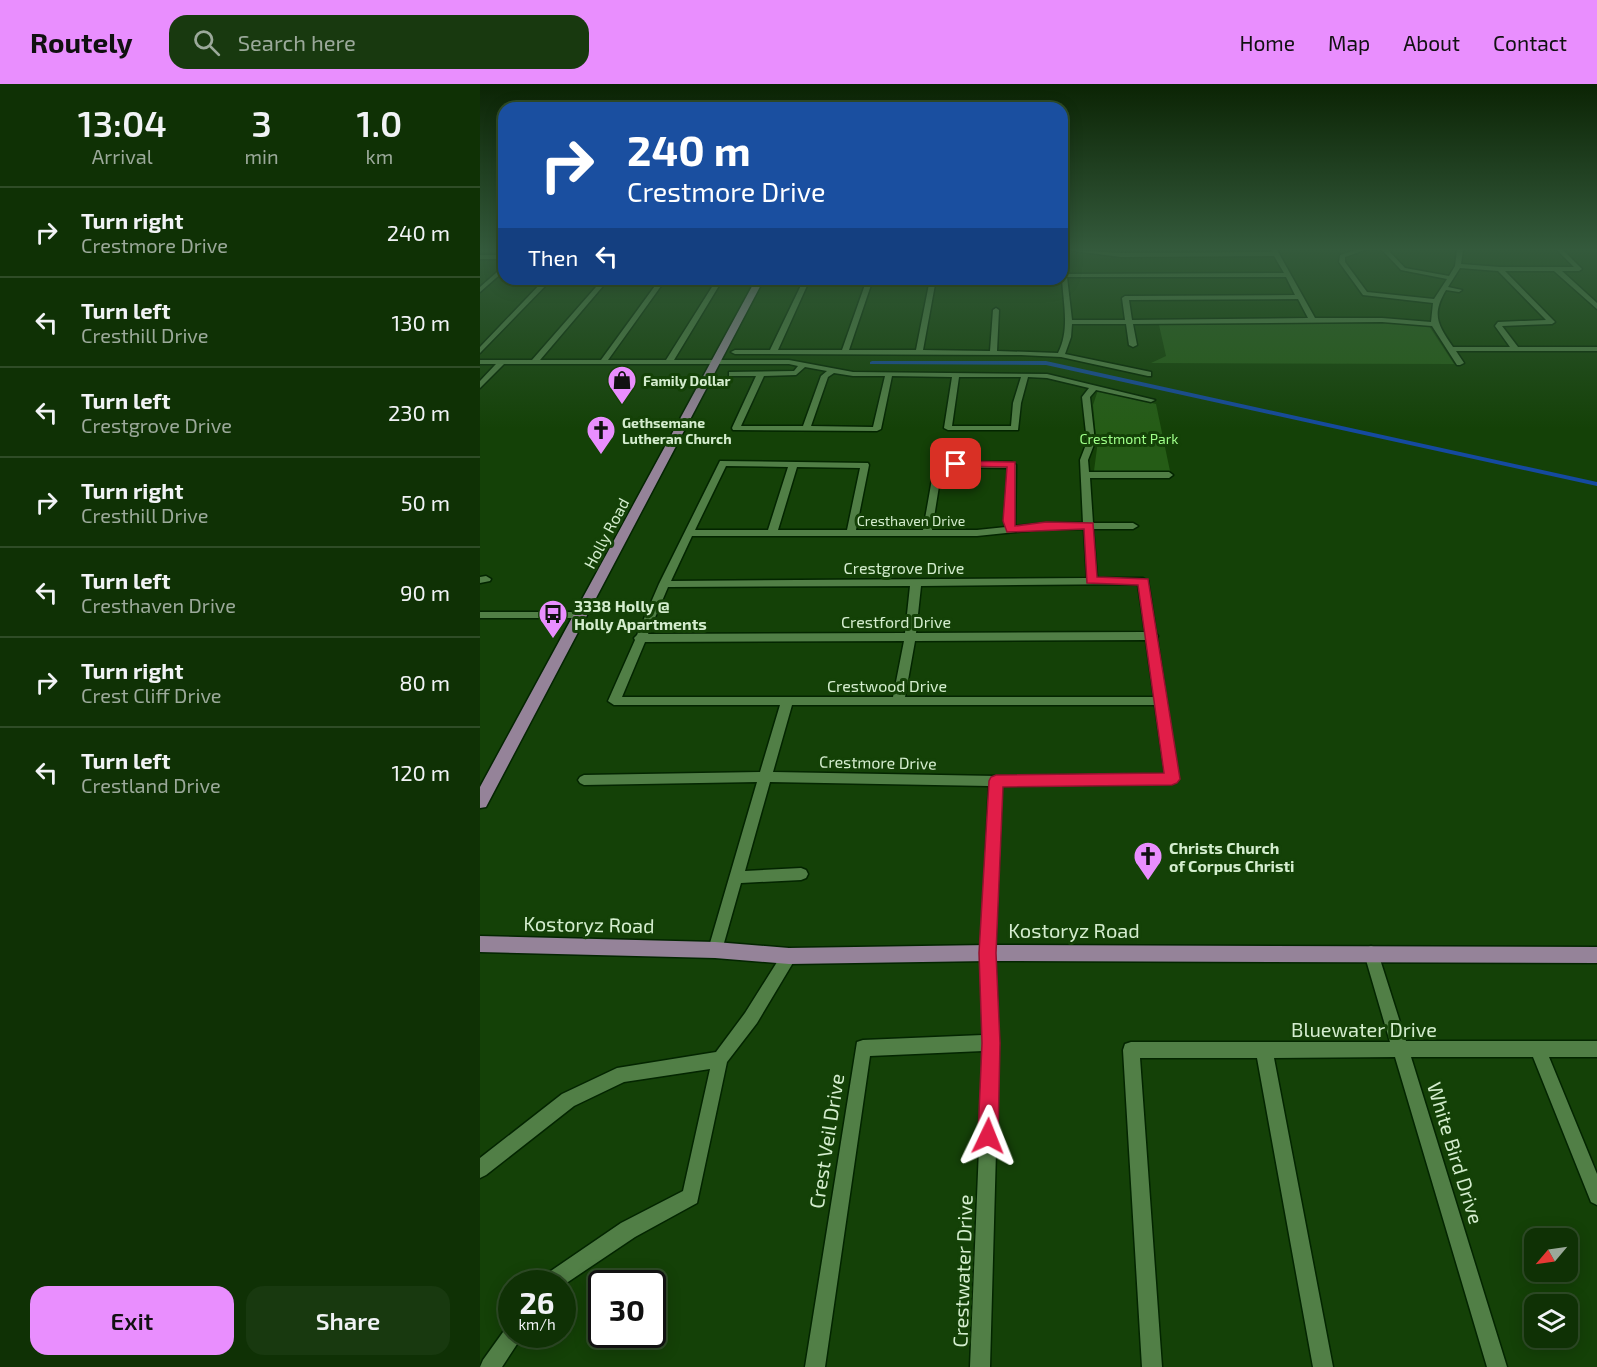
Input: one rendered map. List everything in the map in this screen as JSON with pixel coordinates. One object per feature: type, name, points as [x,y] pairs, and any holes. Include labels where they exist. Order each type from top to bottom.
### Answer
[{"type":"main road","name":"Holly Road","points":[[480,802],[743,310]]},
{"type":"main road","name":"Kostoryz Road","points":[[480,944],[715,950],[789,956],[988,953],[1597,955]]},
{"type":"street","points":[[480,351],[519,310]]},
{"type":"street","points":[[534,363],[580,310]]},
{"type":"street","points":[[602,363],[641,310]]},
{"type":"street","points":[[668,363],[701,310]]},
{"type":"street","points":[[773,352],[793,310]]},
{"type":"street","points":[[845,352],[859,310]]},
{"type":"street","points":[[919,352],[927,310]]},
{"type":"street","points":[[993,353],[996,310]]},
{"type":"street","points":[[1062,356],[1067,347],[1067,310]]},
{"type":"street","points":[[1127,310],[1133,345]]},
{"type":"street","points":[[1307,310],[1313,321]]},
{"type":"street","points":[[1435,310],[1434,324],[1460,363]]},
{"type":"street","points":[[1515,348],[1498,326],[1500,322],[1552,322],[1540,310]]},
{"type":"street","points":[[1068,322],[1382,320],[1434,324]]},
{"type":"street","points":[[1450,349],[1597,349]]},
{"type":"street","points":[[735,352],[919,352],[1062,356],[1148,374]]},
{"type":"street","points":[[853,374],[860,352]]},
{"type":"street","points":[[480,362],[804,364],[853,374],[1047,376],[1151,400]]},
{"type":"street","points":[[480,386],[502,362]]},
{"type":"street","points":[[796,373],[804,364]]},
{"type":"street","points":[[732,374],[819,374],[831,371]]},
{"type":"street","points":[[806,428],[825,376],[831,371]]},
{"type":"street","points":[[761,374],[736,428],[877,429],[889,374]]},
{"type":"street","points":[[956,374],[948,428],[1015,429],[1017,403],[1025,375]]},
{"type":"street","points":[[1092,581],[1084,460],[1090,442],[1086,397],[1094,387]]},
{"type":"street","points":[[639,638],[723,463],[865,465],[851,533]]},
{"type":"street","points":[[772,533],[793,464]]},
{"type":"street","points":[[927,533],[938,464],[1012,465],[1009,521],[1011,530]]},
{"type":"street","points":[[1085,475],[1169,475]]},
{"type":"street","name":"Cresthaven Drive","points":[[689,533],[977,533],[1046,526],[1133,526]]},
{"type":"street","points":[[898,702],[916,581]]},
{"type":"street","name":"Crestgrove Drive","points":[[664,584],[1143,581],[1153,636]]},
{"type":"street","points":[[480,615],[581,615]]},
{"type":"street","points":[[1153,636],[1160,701]]},
{"type":"street","name":"Crestford Drive","points":[[639,638],[1153,636]]},
{"type":"street","name":"Crestwood Drive","points":[[639,638],[614,701],[1160,701]]},
{"type":"street","points":[[715,950],[738,877],[787,701]]},
{"type":"street","name":"Crestmore Drive","points":[[584,780],[765,777],[996,781],[1172,779],[1160,701]]},
{"type":"street","name":"Crestwater Drive","points":[[980,1367],[991,1043],[988,953],[996,781]]},
{"type":"street","points":[[738,877],[801,874]]},
{"type":"street","name":"White Bird Drive","points":[[1371,953],[1497,1367]]},
{"type":"street","points":[[569,1270],[628,1230],[691,1197],[720,1059],[750,1018],[789,956]]},
{"type":"street","name":"Crest Veil Drive","points":[[815,1367],[863,1048],[991,1043]]},
{"type":"street","points":[[1538,1049],[1597,1196]]},
{"type":"street","name":"Bluewater Drive","points":[[1152,1367],[1131,1050],[1597,1049]]},
{"type":"street","points":[[1264,1050],[1323,1367]]},
{"type":"street","points":[[480,1169],[568,1100],[623,1074],[720,1059]]},
{"type":"street","points":[[490,1367],[504,1348]]},
{"type":"green space","points":[[1324,323],[1429,326],[1454,364],[1151,363],[1166,356],[1159,325]]},
{"type":"green space","name":"Crestmont Park","points":[[1098,390],[1156,404],[1170,471],[1094,471],[1097,448],[1093,405]]},
{"type":"waterway","points":[[872,363],[1046,363],[1597,484]]},
{"type":"place","name":"Family Dollar","points":[[622,406]]},
{"type":"place","name":"Gethsemane Lutheran Church","points":[[601,456]]},
{"type":"place","name":"3338 Holly @ Holly Apartments","points":[[553,640]]},
{"type":"place","name":"Christs Church of Corpus Christi","points":[[1148,882]]},
{"type":"route","points":[[956,464],[1012,465],[1009,521],[1011,530],[1035,526],[1089,526],[1092,581],[1143,581],[1153,636],[1172,779],[996,781],[988,953],[991,1043],[988,1136]]}]
